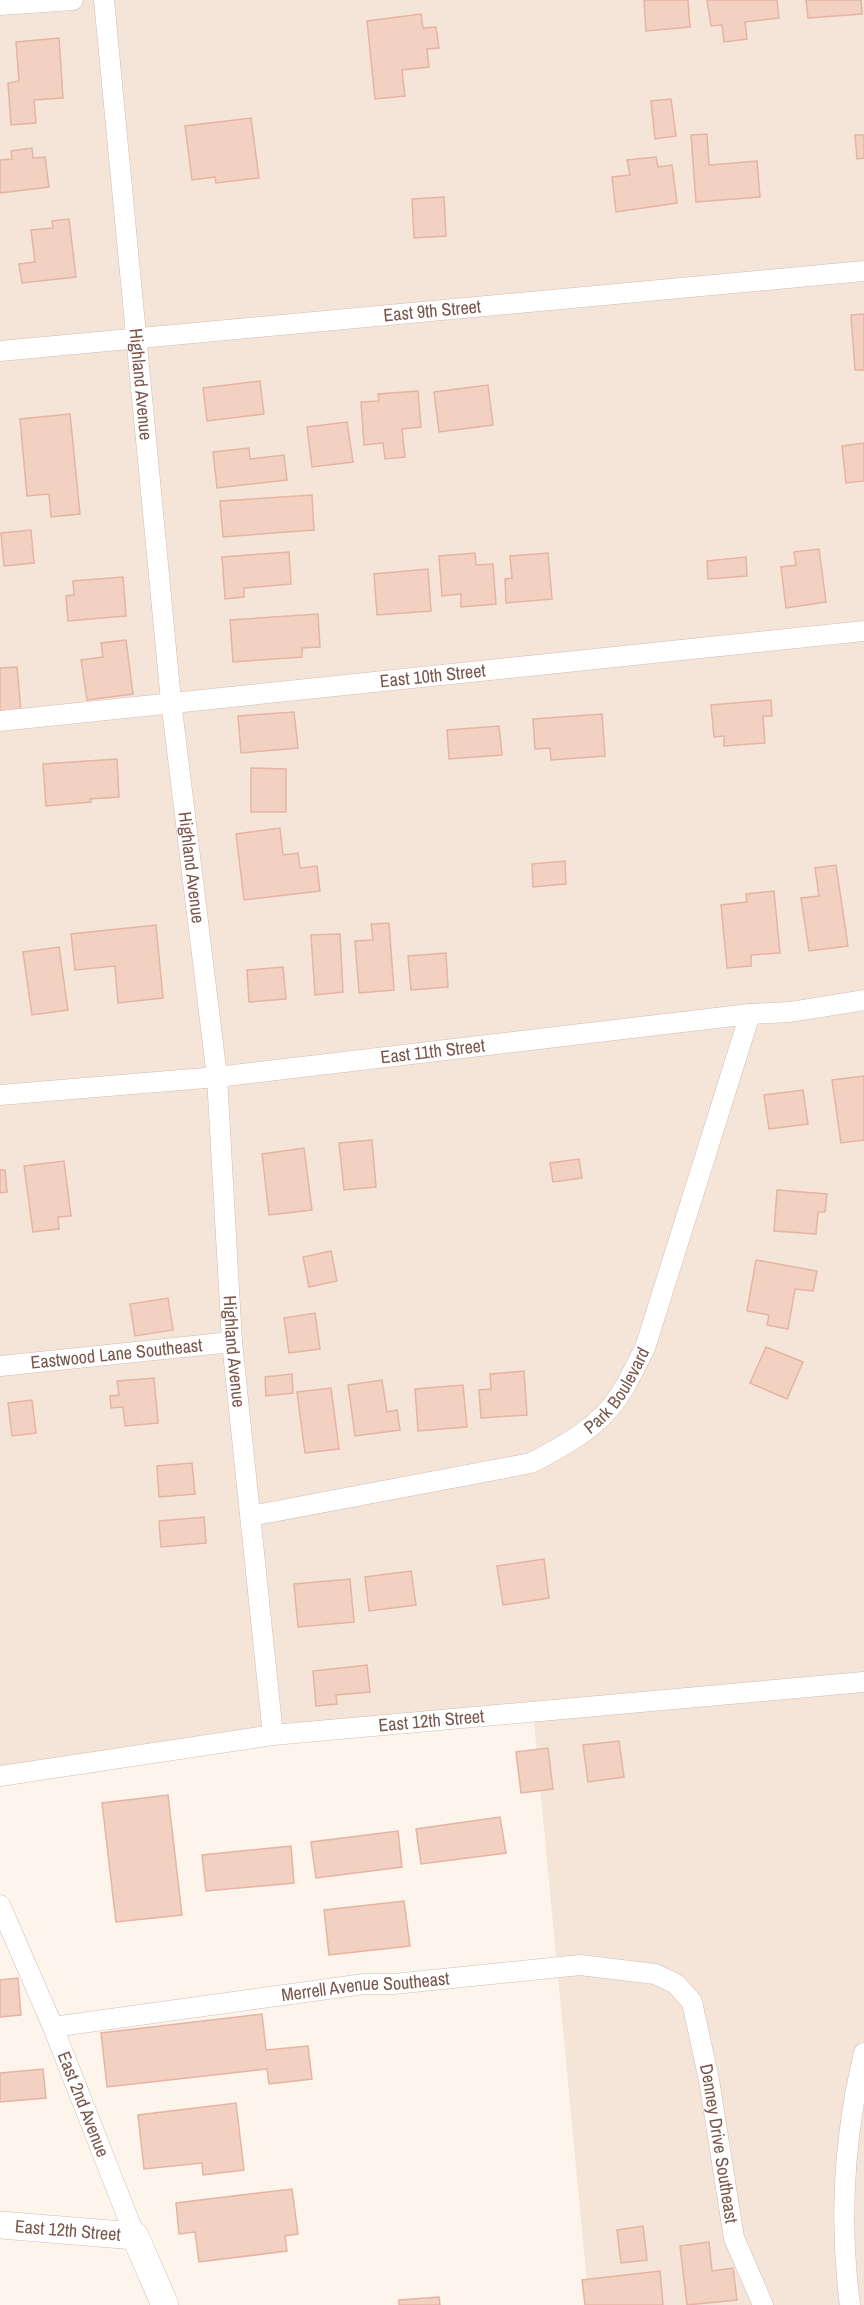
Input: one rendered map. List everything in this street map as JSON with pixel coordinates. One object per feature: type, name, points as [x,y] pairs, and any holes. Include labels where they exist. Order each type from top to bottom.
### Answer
[{"type":"street","points":[[0,6],[73,0]]},
{"type":"street","name":"Highland Avenue","points":[[104,0],[171,701],[217,1077],[232,1342],[252,1516],[273,1735]]},
{"type":"street","name":"East 9th Street","points":[[0,351],[864,271]]},
{"type":"street","name":"East 10th Street","points":[[0,721],[171,701],[864,631]]},
{"type":"street","name":"East 11th Street","points":[[0,1095],[217,1077],[750,1014],[790,1012],[864,1000]]},
{"type":"street","name":"Park Boulevard","points":[[252,1516],[531,1463],[568,1443],[597,1422],[620,1395],[645,1348],[750,1014]]},
{"type":"street","name":"Eastwood Lane Southeast","points":[[0,1366],[232,1342]]},
{"type":"street","name":"East 12th Street","points":[[0,1776],[273,1735],[864,1682]]},
{"type":"street","name":"East 2nd Avenue","points":[[0,1905],[53,2027],[135,2236],[165,2305]]},
{"type":"street","name":"Merrell Avenue Southeast","points":[[53,2027],[364,1984],[394,1984],[580,1965],[655,1974],[676,1984]]},
{"type":"street","name":"Denney Drive Southeast","points":[[676,1984],[692,2002],[709,2080],[734,2238],[763,2305]]},
{"type":"street","points":[[850,2305],[844,2194],[851,2107],[864,2054]]},
{"type":"street","name":"East 12th Street","points":[[0,2225],[135,2236]]},
{"type":"shaded area","points":[[0,0],[864,0],[864,2305],[589,2305],[533,1712],[0,1776]]},
{"type":"building","points":[[644,0],[688,0],[690,27],[646,31]]},
{"type":"building","points":[[707,0],[777,0],[779,18],[745,22],[747,39],[724,42],[722,25],[711,26]]},
{"type":"building","points":[[806,0],[861,0],[862,14],[808,18]]},
{"type":"building","points":[[421,14],[423,28],[436,27],[439,48],[427,49],[429,67],[402,70],[405,96],[375,99],[367,21]]},
{"type":"building","points":[[59,38],[63,98],[34,100],[36,123],[11,125],[8,83],[19,81],[16,42]]},
{"type":"building","points":[[671,99],[676,136],[655,139],[651,101]]},
{"type":"building","points":[[251,118],[259,178],[216,183],[215,177],[192,180],[185,126]]},
{"type":"building","points":[[707,134],[709,165],[757,161],[760,197],[696,202],[691,135]]},
{"type":"building","points":[[855,135],[864,135],[864,158],[857,159]]},
{"type":"building","points":[[32,148],[33,158],[45,157],[49,187],[0,193],[0,160],[12,159],[11,151]]},
{"type":"building","points":[[656,157],[658,167],[672,165],[677,203],[616,212],[612,177],[630,175],[627,160]]},
{"type":"building","points":[[444,197],[446,236],[414,238],[412,199]]},
{"type":"building","points":[[69,219],[76,277],[22,283],[19,264],[35,262],[31,230],[53,228],[52,221]]},
{"type":"building","points":[[864,314],[864,370],[855,370],[851,315]]},
{"type":"building","points":[[260,381],[264,414],[207,421],[203,388]]},
{"type":"building","points":[[488,385],[493,425],[439,432],[434,392]]},
{"type":"building","points":[[418,391],[421,427],[402,429],[405,457],[385,459],[383,443],[364,445],[361,402],[379,401],[378,394]]},
{"type":"building","points":[[70,414],[80,514],[51,517],[49,494],[27,496],[20,419]]},
{"type":"building","points":[[347,422],[353,462],[312,467],[307,427]]},
{"type":"building","points":[[864,443],[864,481],[846,483],[842,446]]},
{"type":"building","points":[[249,448],[250,459],[284,455],[287,480],[217,488],[213,452]]},
{"type":"building","points":[[312,495],[314,530],[223,537],[220,501]]},
{"type":"building","points":[[31,530],[34,563],[4,566],[1,533]]},
{"type":"building","points":[[819,549],[826,602],[786,608],[781,567],[796,565],[794,552]]},
{"type":"building","points":[[289,552],[291,584],[244,588],[244,597],[225,599],[222,557]]},
{"type":"building","points":[[475,553],[476,565],[493,564],[496,604],[461,607],[461,594],[442,596],[439,556]]},
{"type":"building","points":[[548,553],[552,599],[506,603],[505,579],[512,578],[510,556]]},
{"type":"building","points":[[746,557],[747,576],[708,579],[707,561]]},
{"type":"building","points":[[428,569],[431,611],[377,615],[374,574]]},
{"type":"building","points":[[123,577],[126,616],[68,621],[66,596],[74,595],[73,581]]},
{"type":"building","points":[[318,614],[320,647],[302,648],[302,657],[233,662],[230,620]]},
{"type":"building","points":[[126,640],[133,694],[87,700],[81,660],[103,657],[101,643]]},
{"type":"building","points":[[17,667],[21,711],[0,713],[0,668]]},
{"type":"building","points":[[771,700],[772,716],[763,716],[765,743],[724,746],[724,736],[714,737],[711,705]]},
{"type":"building","points":[[294,712],[298,748],[241,753],[238,716]]},
{"type":"building","points":[[602,714],[605,756],[551,760],[550,748],[535,749],[533,719]]},
{"type":"building","points":[[499,726],[502,755],[449,759],[447,730]]},
{"type":"building","points":[[117,759],[119,797],[46,806],[43,764]]},
{"type":"building","points":[[251,768],[286,769],[286,812],[251,812]]},
{"type":"building","points":[[280,828],[283,855],[298,853],[300,868],[317,866],[320,891],[244,900],[236,834]]},
{"type":"building","points":[[565,861],[566,884],[533,887],[532,864]]},
{"type":"building","points":[[836,865],[848,946],[809,951],[801,898],[819,896],[815,868]]},
{"type":"building","points":[[774,891],[780,953],[751,955],[751,966],[727,968],[721,905],[747,902],[746,894]]},
{"type":"building","points":[[389,923],[394,990],[359,993],[355,941],[373,940],[371,924]]},
{"type":"building","points":[[156,925],[163,998],[118,1003],[115,966],[75,970],[71,934]]},
{"type":"building","points":[[340,934],[343,992],[315,995],[311,935]]},
{"type":"building","points":[[59,947],[68,1010],[32,1015],[23,952]]},
{"type":"building","points":[[446,953],[448,987],[411,990],[408,956]]},
{"type":"building","points":[[283,967],[286,999],[249,1002],[247,970]]},
{"type":"building","points":[[864,1076],[864,1140],[841,1143],[832,1080]]},
{"type":"building","points":[[803,1090],[808,1124],[769,1129],[764,1095]]},
{"type":"building","points":[[372,1140],[376,1187],[344,1190],[339,1143]]},
{"type":"building","points":[[304,1148],[312,1210],[269,1215],[262,1154]]},
{"type":"building","points":[[579,1159],[582,1178],[553,1182],[550,1163]]},
{"type":"building","points":[[64,1161],[71,1216],[58,1217],[59,1229],[33,1232],[24,1166]]},
{"type":"building","points":[[0,1170],[5,1170],[7,1192],[0,1193]]},
{"type":"building","points":[[777,1190],[827,1194],[825,1212],[818,1212],[816,1234],[774,1231]]},
{"type":"building","points":[[331,1251],[337,1281],[309,1287],[303,1257]]},
{"type":"building","points":[[756,1260],[817,1271],[813,1291],[795,1289],[788,1329],[767,1325],[769,1315],[747,1311]]},
{"type":"building","points":[[168,1298],[173,1330],[135,1336],[130,1304]]},
{"type":"building","points":[[315,1313],[320,1349],[289,1353],[284,1318]]},
{"type":"building","points":[[766,1347],[803,1362],[787,1399],[750,1383]]},
{"type":"building","points":[[524,1371],[527,1415],[481,1418],[479,1390],[491,1389],[490,1374]]},
{"type":"building","points":[[292,1374],[293,1393],[266,1396],[265,1377]]},
{"type":"building","points":[[154,1378],[158,1423],[125,1426],[123,1407],[111,1408],[110,1396],[119,1395],[117,1381]]},
{"type":"building","points":[[382,1380],[387,1412],[397,1410],[400,1430],[355,1436],[348,1385]]},
{"type":"building","points":[[463,1385],[467,1427],[418,1431],[415,1389]]},
{"type":"building","points":[[331,1388],[339,1449],[305,1453],[297,1392]]},
{"type":"building","points":[[32,1400],[36,1433],[12,1436],[8,1403]]},
{"type":"building","points":[[192,1463],[195,1494],[159,1497],[157,1466]]},
{"type":"building","points":[[204,1517],[206,1543],[161,1547],[159,1521]]},
{"type":"building","points":[[544,1559],[549,1598],[503,1605],[497,1566]]},
{"type":"building","points":[[411,1571],[416,1605],[369,1611],[365,1577]]},
{"type":"building","points":[[350,1579],[354,1622],[298,1627],[294,1584]]},
{"type":"building","points":[[367,1665],[370,1692],[336,1695],[337,1704],[316,1706],[313,1671]]},
{"type":"building","points":[[619,1741],[624,1777],[588,1782],[583,1745]]},
{"type":"building","points":[[548,1748],[553,1789],[521,1793],[516,1752]]},
{"type":"building","points":[[168,1795],[182,1915],[116,1922],[102,1803]]},
{"type":"building","points":[[500,1817],[506,1853],[421,1864],[416,1829]]},
{"type":"building","points":[[398,1831],[402,1867],[316,1878],[311,1842]]},
{"type":"building","points":[[291,1846],[294,1883],[206,1891],[202,1855]]},
{"type":"building","points":[[404,1901],[410,1946],[329,1955],[324,1910]]},
{"type":"building","points":[[18,1978],[21,2015],[0,2017],[0,1980]]},
{"type":"building","points":[[262,2014],[266,2050],[308,2046],[312,2079],[269,2084],[267,2069],[107,2087],[101,2033]]},
{"type":"building","points":[[43,2069],[46,2098],[0,2102],[0,2073]]},
{"type":"building","points":[[236,2103],[244,2170],[203,2175],[202,2163],[144,2169],[138,2115]]},
{"type":"building","points":[[292,2189],[298,2234],[285,2236],[287,2251],[199,2262],[195,2232],[179,2234],[176,2203]]},
{"type":"building","points":[[643,2226],[647,2260],[621,2263],[617,2230]]},
{"type":"building","points":[[709,2242],[712,2271],[733,2268],[737,2300],[687,2305],[680,2246]]},
{"type":"building","points":[[660,2271],[663,2305],[585,2305],[582,2280]]},
{"type":"building","points":[[439,2297],[440,2305],[399,2305],[399,2300]]}]
